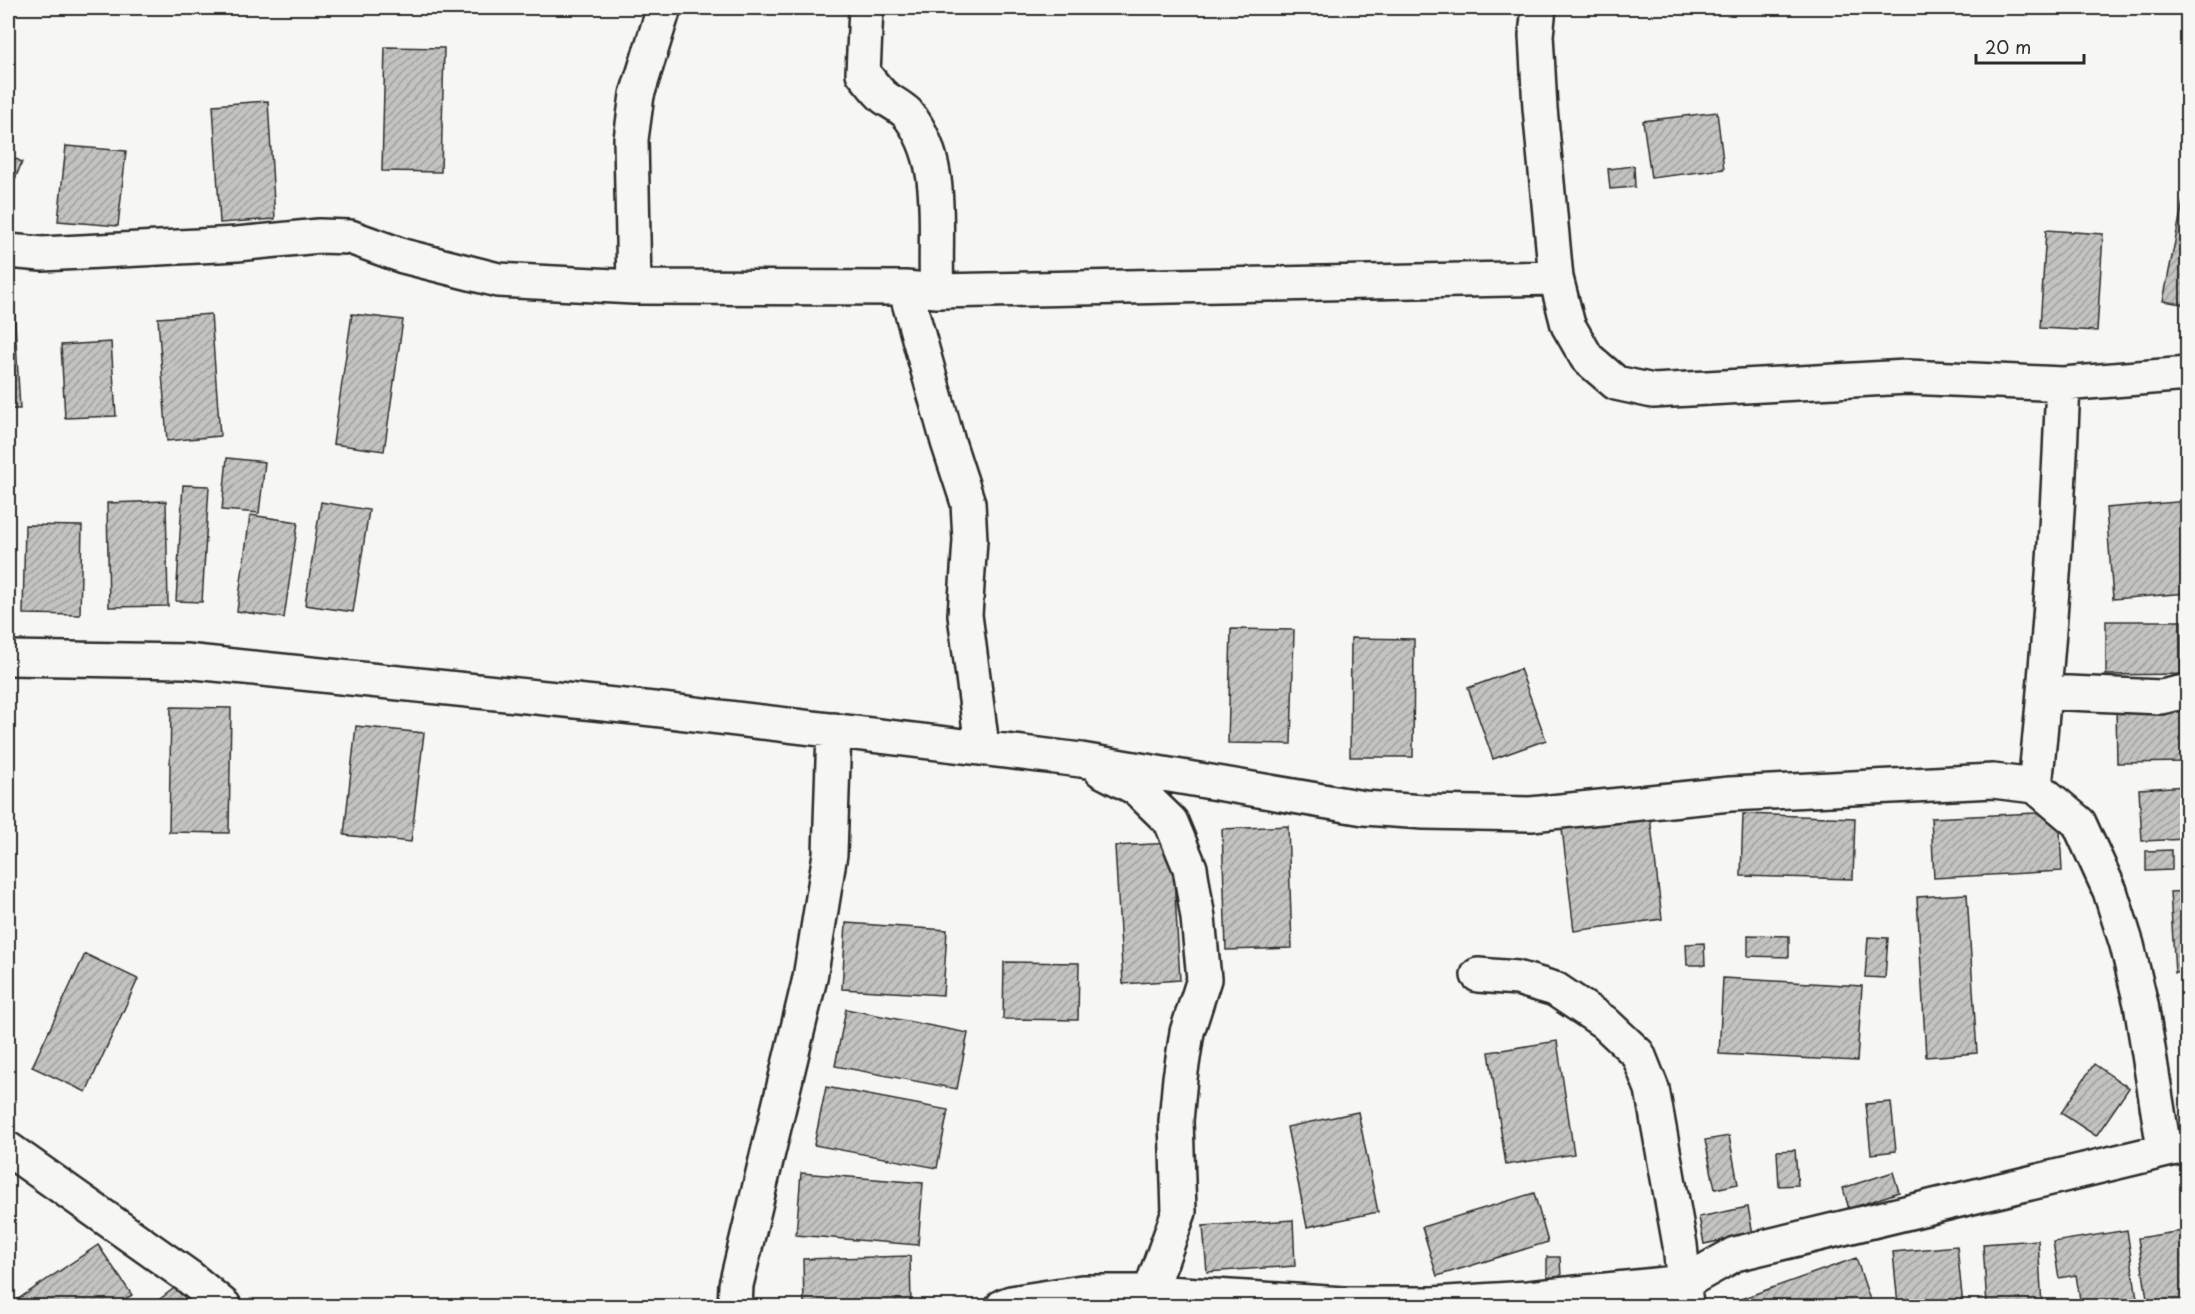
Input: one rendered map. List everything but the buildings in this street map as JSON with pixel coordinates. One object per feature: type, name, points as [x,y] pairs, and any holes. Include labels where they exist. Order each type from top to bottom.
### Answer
[{"type":"street","points":[[634,287],[631,139],[637,95],[664,8]]},
{"type":"street","points":[[866,8],[863,73],[882,95],[905,112],[922,136],[937,183],[934,253],[937,291]]},
{"type":"street","points":[[1539,8],[1536,35],[1540,108],[1556,278],[1568,325],[1587,358],[1616,383],[1653,392],[1907,377],[2063,384],[2187,374]]},
{"type":"street","points":[[8,252],[42,254],[237,244],[319,236],[350,237],[403,256],[498,280],[634,287],[905,288],[937,291],[1556,278]]},
{"type":"street","points":[[905,288],[948,442],[968,503],[970,540],[965,615],[982,746]]},
{"type":"street","points":[[2035,786],[2045,692],[2057,522],[2063,384]]},
{"type":"street","points":[[8,658],[185,662],[982,746],[1081,760],[1364,808],[1424,812],[1531,814],[1730,794],[1993,781],[2035,786],[2079,823],[2110,891],[2127,945],[2176,1147],[1735,1254],[1685,1294],[1432,1304],[1344,1304],[1150,1292],[1082,1292],[1003,1306]]},
{"type":"street","points":[[2045,692],[2161,697],[2187,691]]},
{"type":"street","points":[[735,1306],[736,1285],[810,978],[830,854],[834,730]]},
{"type":"street","points":[[1081,760],[1136,788],[1171,822],[1190,868],[1198,918],[1204,979],[1187,1032],[1180,1078],[1176,1121],[1179,1212],[1150,1292]]},
{"type":"street","points":[[1478,975],[1517,978],[1555,989],[1604,1022],[1638,1054],[1652,1089],[1685,1294]]},
{"type":"street","points":[[8,1149],[189,1277],[224,1306]]}]
